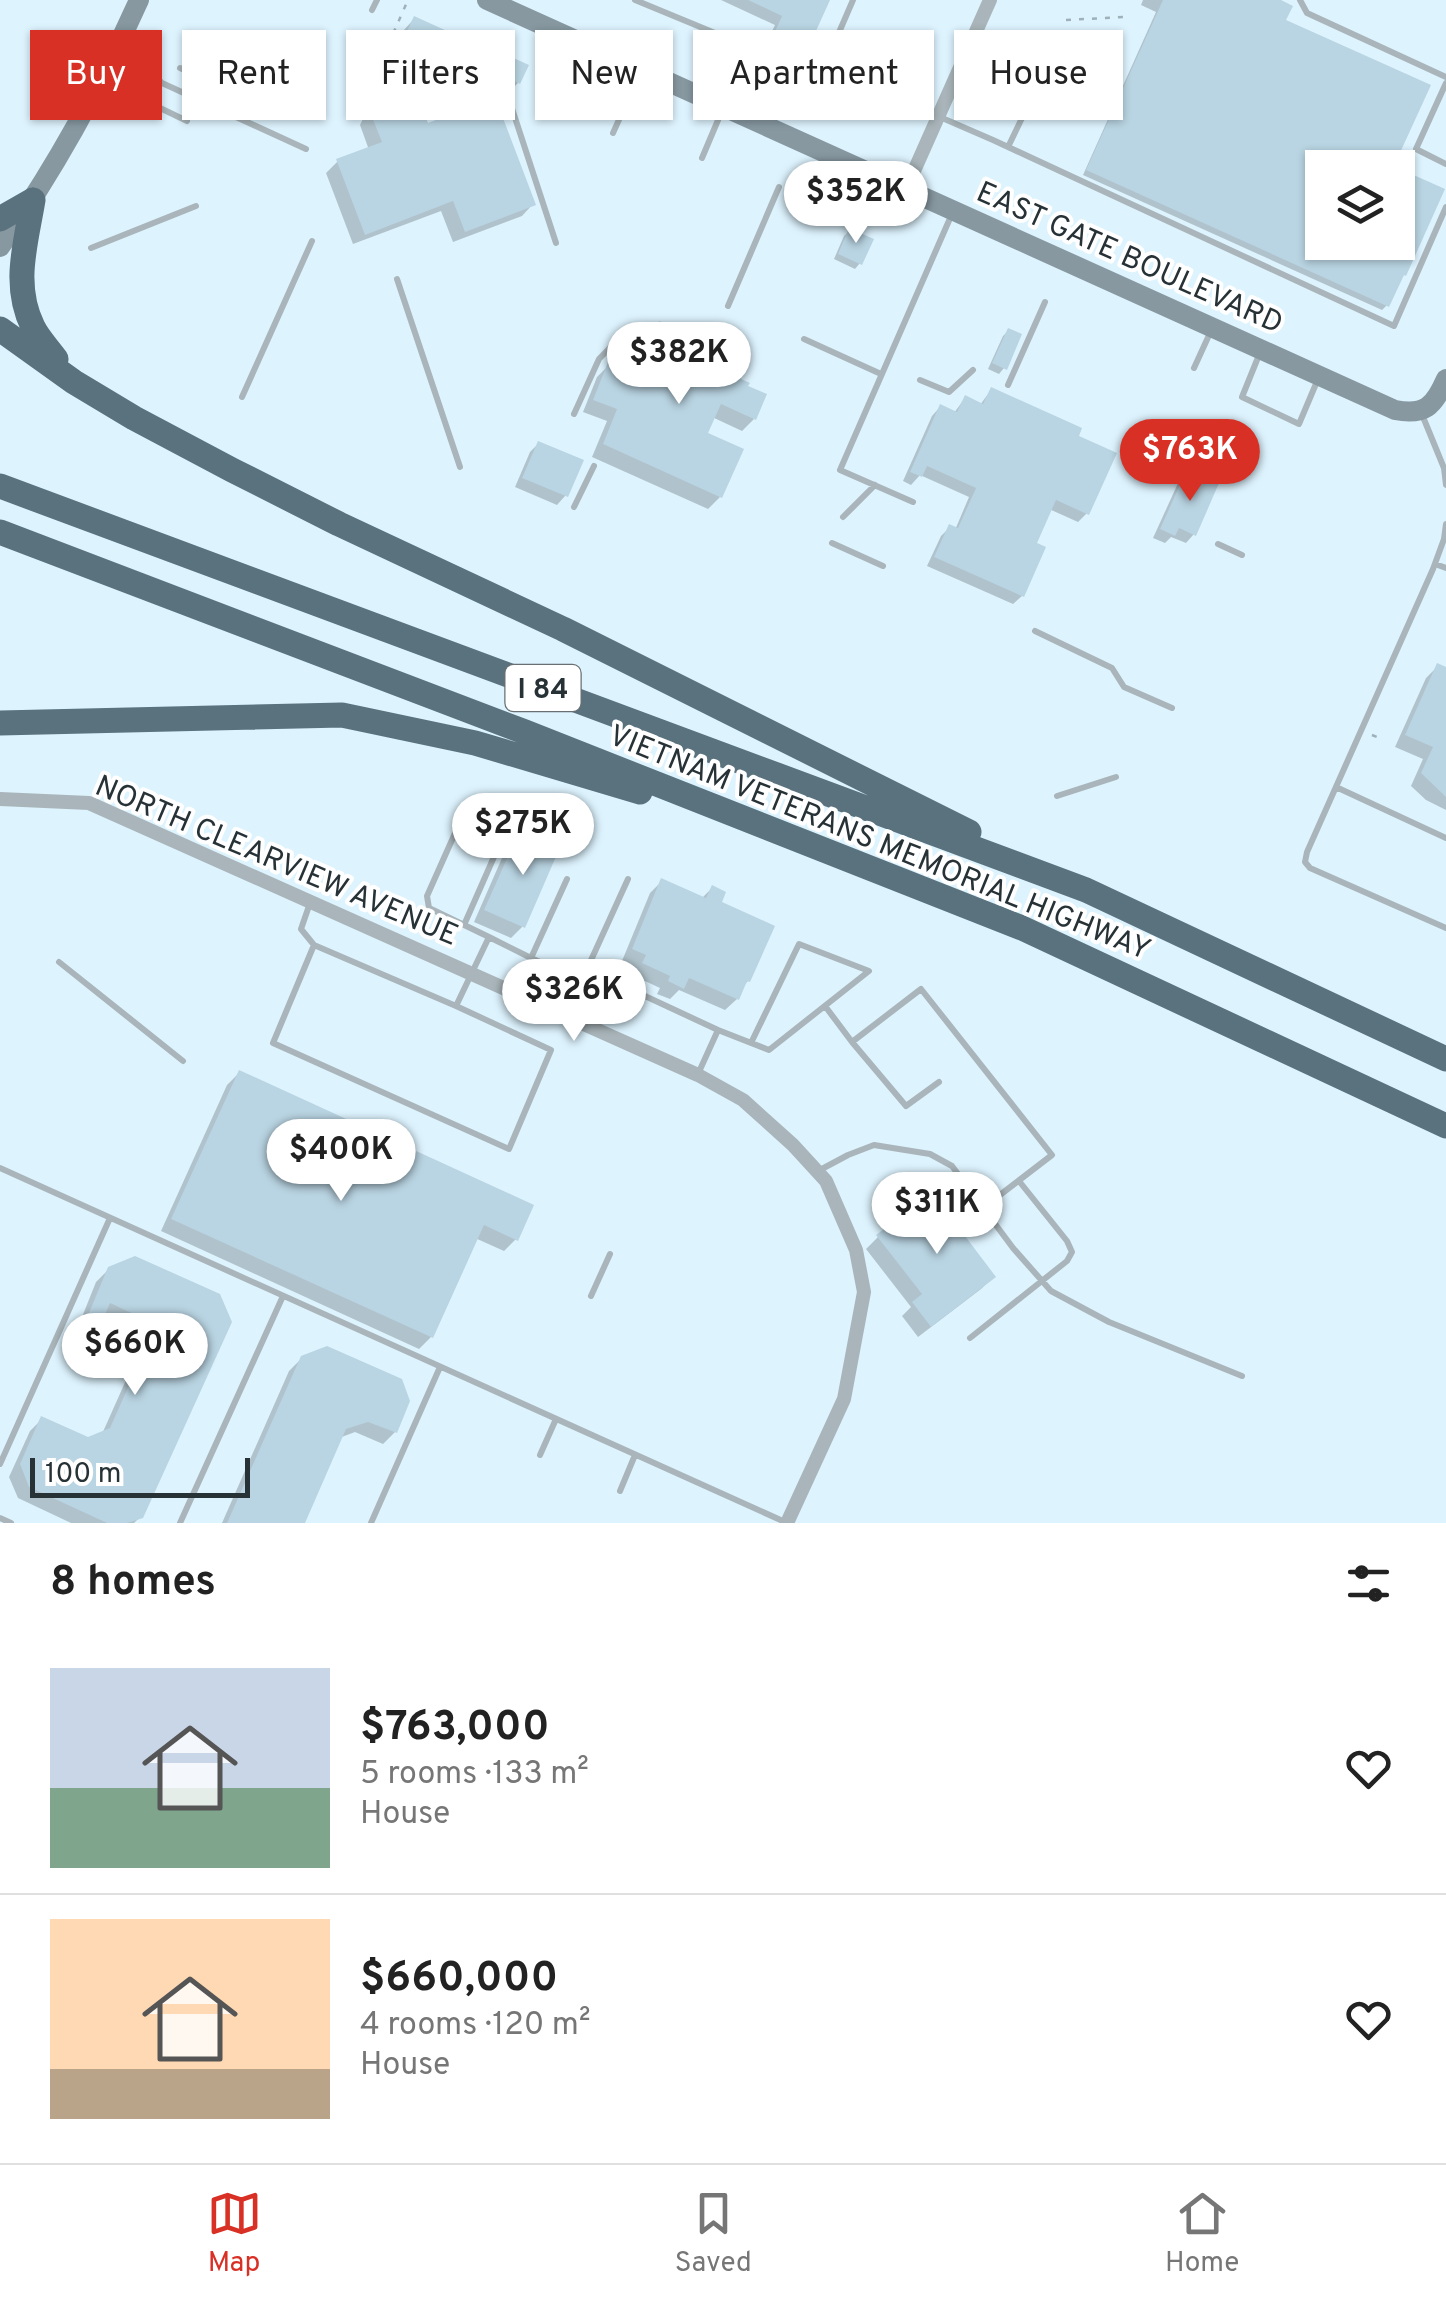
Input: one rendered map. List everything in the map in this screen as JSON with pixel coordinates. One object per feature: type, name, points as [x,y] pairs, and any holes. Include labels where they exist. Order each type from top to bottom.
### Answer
[{"type":"highway","points":[[0,219],[34,200]]},
{"type":"highway","points":[[34,200],[22,262],[23,299],[33,329],[74,382]]},
{"type":"highway","points":[[0,329],[74,382],[134,418],[339,524],[563,629],[1086,890]]},
{"type":"highway","name":"VIETNAM VETERANS MEMORIAL HIGHWAY","points":[[0,486],[1086,890],[1446,1059]]},
{"type":"highway","name":"VIETNAM VETERANS MEMORIAL HIGHWAY","points":[[0,532],[1022,928],[1446,1126]]},
{"type":"highway","points":[[0,723],[342,715],[475,743],[629,790],[746,818]]},
{"type":"street","points":[[126,30],[139,0]]},
{"type":"street","name":"EAST GATE BOULEVARD","points":[[487,0],[553,30]]},
{"type":"street","points":[[906,189],[990,0]]},
{"type":"street","points":[[0,247],[34,200],[81,120]]},
{"type":"street","name":"EAST GATE BOULEVARD","points":[[753,120],[1395,410],[1421,411]]},
{"type":"street","points":[[1421,411],[1432,404],[1446,380]]},
{"type":"street","name":"NORTH CLEARVIEW AVENUE","points":[[0,799],[89,803],[698,1075],[743,1100],[793,1145],[826,1181],[856,1250],[864,1292],[844,1399],[787,1523]]},
{"type":"lane","points":[[372,10],[377,0]]},
{"type":"lane","points":[[635,0],[778,60],[824,77],[853,80],[938,116],[1394,326],[1446,208]]},
{"type":"lane","points":[[840,30],[853,0]]},
{"type":"lane","points":[[1300,0],[1307,12],[1446,80],[1416,149],[1446,164]]},
{"type":"lane","points":[[162,83],[306,149]]},
{"type":"lane","points":[[162,109],[187,121]]},
{"type":"lane","points":[[515,118],[556,243]]},
{"type":"lane","points":[[614,133],[620,120]]},
{"type":"lane","points":[[702,158],[718,120]]},
{"type":"lane","points":[[1008,147],[1021,120]]},
{"type":"lane","points":[[728,306],[779,187]]},
{"type":"lane","points":[[91,248],[196,206]]},
{"type":"lane","points":[[913,502],[840,470],[954,210]]},
{"type":"lane","points":[[242,397],[312,241]]},
{"type":"lane","points":[[397,279],[460,467]]},
{"type":"lane","points":[[1008,385],[1045,302]]},
{"type":"lane","points":[[1194,368],[1212,327]]},
{"type":"lane","points":[[574,414],[599,358],[628,329]]},
{"type":"lane","points":[[804,339],[881,374]]},
{"type":"lane","points":[[1262,350],[1242,397],[1299,424],[1319,376]]},
{"type":"lane","points":[[920,380],[949,392],[973,370]]},
{"type":"lane","points":[[1421,411],[1444,468],[1446,485]]},
{"type":"lane","points":[[574,507],[594,466]]},
{"type":"lane","points":[[843,517],[875,485]]},
{"type":"lane","points":[[1446,524],[1435,564],[1306,852],[1305,862],[1310,868],[1446,928]]},
{"type":"lane","points":[[832,543],[883,566]]},
{"type":"lane","points":[[1218,544],[1242,555]]},
{"type":"lane","points":[[1435,564],[1446,568]]},
{"type":"lane","points":[[1035,632],[1112,668],[1124,686],[1172,708]]},
{"type":"lane","points":[[1056,796],[1116,777]]},
{"type":"lane","points":[[1336,787],[1446,838]]},
{"type":"lane","points":[[464,925],[501,840],[499,834],[467,820],[460,822],[427,896],[429,908],[531,958],[574,977],[586,969],[628,879]]},
{"type":"lane","points":[[531,958],[567,878]]},
{"type":"lane","points":[[310,902],[301,929],[314,945],[551,1050],[509,1149],[273,1044],[314,945]]},
{"type":"lane","points":[[456,1006],[489,937]]},
{"type":"lane","points":[[586,969],[718,1030],[769,1050],[869,972],[798,944],[752,1043]]},
{"type":"lane","points":[[59,962],[182,1062]]},
{"type":"lane","points":[[852,1042],[922,988],[1052,1155],[983,1208]]},
{"type":"lane","points":[[825,1006],[906,1106],[939,1082]]},
{"type":"lane","points":[[698,1075],[718,1030]]},
{"type":"lane","points":[[817,1171],[874,1146],[930,1154],[952,1166],[1050,1292],[1109,1322],[1242,1376]]},
{"type":"lane","points":[[0,1178],[2,1169],[787,1523]]},
{"type":"lane","points":[[970,1338],[1068,1261],[1072,1252],[1018,1180]]},
{"type":"lane","points":[[0,1464],[110,1218]]},
{"type":"lane","points":[[591,1296],[610,1254]]},
{"type":"lane","points":[[180,1523],[283,1296]]},
{"type":"lane","points":[[371,1523],[440,1367]]},
{"type":"lane","points":[[540,1454],[556,1419]]},
{"type":"lane","points":[[620,1491],[635,1455]]},
{"type":"lane","points":[[0,1518],[11,1523]]},
{"type":"path","points":[[394,30],[408,0]]},
{"type":"path","points":[[1066,20],[1124,16]]},
{"type":"path","points":[[1370,734],[1382,740]]},
{"type":"building","points":[[748,0],[830,0],[816,30],[776,30],[782,16]]},
{"type":"building","points":[[1163,0],[1281,0],[1293,6],[1286,20],[1431,85],[1401,150],[1305,150],[1305,260],[1413,260],[1389,307],[1086,170],[1109,120],[1123,120],[1123,88]]},
{"type":"building","points":[[414,16],[445,30],[408,30]]},
{"type":"building","points":[[515,59],[529,65],[520,84],[515,81]]},
{"type":"building","points":[[373,120],[504,120],[536,205],[465,232],[453,201],[365,235],[336,159],[382,142]]},
{"type":"building","points":[[1415,176],[1445,189],[1415,256]]},
{"type":"building","points":[[849,228],[874,239],[862,265],[838,254]]},
{"type":"building","points":[[659,321],[749,359],[741,379],[767,394],[756,420],[721,404],[708,433],[744,449],[722,498],[603,444],[617,409],[593,400],[608,362],[635,373]]},
{"type":"building","points":[[1008,328],[1022,334],[1007,370],[992,363]]},
{"type":"building","points":[[991,387],[1082,428],[1079,436],[1117,453],[1089,515],[1056,500],[1037,543],[1046,547],[1024,597],[934,557],[949,524],[958,528],[976,488],[927,466],[922,477],[910,472],[940,404],[957,412],[965,395],[983,404]]},
{"type":"building","points":[[538,441],[584,460],[568,497],[522,478]]},
{"type":"building","points":[[1187,469],[1219,483],[1196,536],[1179,528],[1175,536],[1160,529]]},
{"type":"building","points":[[1437,663],[1446,667],[1446,797],[1421,773],[1433,747],[1405,735]]},
{"type":"building","points":[[521,827],[561,845],[525,928],[484,910]]},
{"type":"building","points":[[661,878],[706,898],[712,885],[726,892],[722,902],[775,926],[739,1000],[689,978],[684,989],[668,981],[670,976],[642,963],[646,955],[632,949]]},
{"type":"building","points":[[239,1070],[534,1205],[518,1241],[484,1225],[433,1338],[171,1219]]},
{"type":"building","points":[[933,1192],[946,1208],[953,1202],[974,1230],[965,1236],[996,1277],[931,1327],[912,1302],[922,1294],[876,1235]]},
{"type":"building","points":[[135,1256],[220,1294],[232,1322],[143,1518],[107,1523],[29,1487],[20,1464],[41,1416],[88,1437],[110,1428],[150,1338],[140,1317],[110,1303],[100,1326],[86,1320],[108,1267]]},
{"type":"building","points":[[327,1346],[402,1379],[410,1401],[397,1433],[368,1422],[346,1429],[305,1523],[227,1523],[301,1356]]}]
